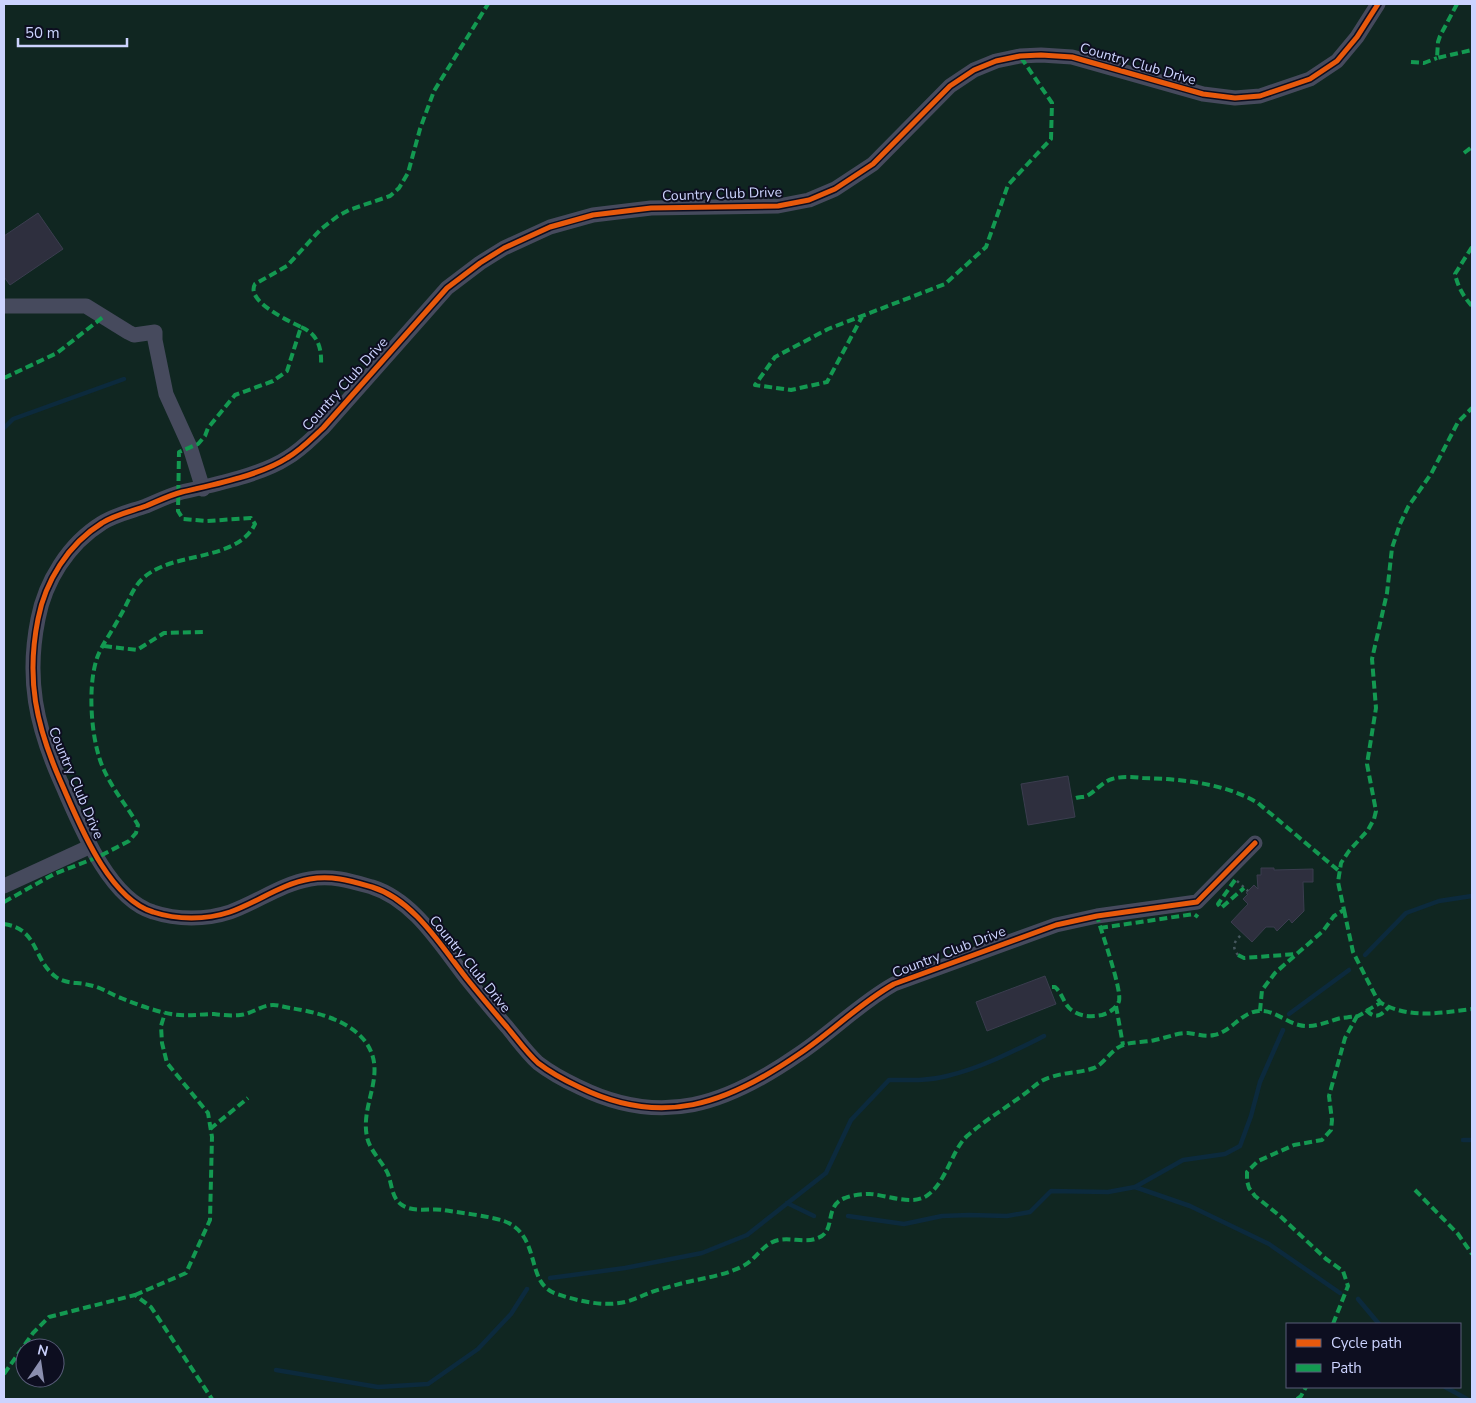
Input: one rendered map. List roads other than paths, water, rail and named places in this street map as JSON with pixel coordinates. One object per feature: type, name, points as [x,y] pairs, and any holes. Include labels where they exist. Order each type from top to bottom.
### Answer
[{"type":"street","name":"Country Club Drive","points":[[1255,843],[1196,902],[1079,919],[1056,925],[894,984],[871,998],[799,1055],[744,1088],[714,1101],[664,1109],[632,1106],[599,1097],[556,1076],[536,1061],[468,981],[421,919],[384,891],[343,878],[313,878],[285,886],[228,913],[188,919],[149,912],[129,898],[114,883],[89,846],[42,738],[33,685],[33,642],[41,600],[56,570],[79,542],[102,523],[180,492],[202,489],[285,460],[323,428],[447,288],[480,263],[504,248],[550,227],[593,215],[651,208],[778,206],[809,200],[835,189],[872,164],[950,86],[974,70],[996,61],[1020,56],[1072,56],[1203,94],[1235,98],[1260,96],[1310,79],[1337,61],[1357,37],[1378,4]]},
{"type":"street","points":[[4,306],[86,306],[134,335],[155,332],[166,394],[190,447],[202,489]]},
{"type":"street","points":[[4,886],[89,846]]},
{"type":"waterway","points":[[4,428],[13,419],[124,379]]},
{"type":"waterway","points":[[1365,955],[1406,913],[1439,901],[1472,896]]},
{"type":"waterway","points":[[1289,1014],[1349,970]]},
{"type":"waterway","points":[[848,1216],[904,1224],[942,1216],[1007,1216],[1030,1212],[1051,1191],[1108,1192],[1135,1187],[1183,1160],[1225,1154],[1240,1146],[1251,1116],[1260,1082],[1283,1030]]},
{"type":"waterway","points":[[550,1278],[625,1268],[702,1253],[747,1235],[826,1173],[851,1120],[889,1080],[933,1079],[960,1073],[996,1059],[1044,1036]]},
{"type":"waterway","points":[[1463,1140],[1472,1140]]},
{"type":"waterway","points":[[1135,1187],[1190,1206],[1269,1244],[1340,1293]]},
{"type":"waterway","points":[[787,1203],[814,1216]]},
{"type":"waterway","points":[[276,1370],[378,1387],[428,1384],[478,1349],[511,1314],[527,1289]]},
{"type":"waterway","points":[[1358,1299],[1378,1323]]},
{"type":"waterway","points":[[1447,1388],[1467,1399]]}]
